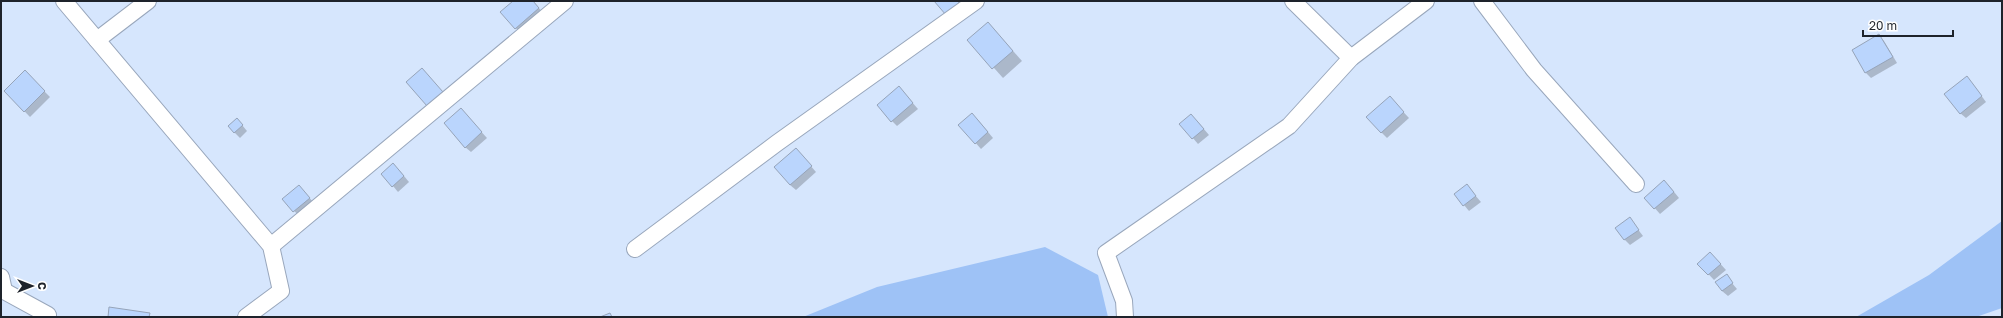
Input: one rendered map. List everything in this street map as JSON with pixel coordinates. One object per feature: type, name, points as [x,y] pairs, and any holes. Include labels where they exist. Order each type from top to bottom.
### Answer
[{"type":"lane","points":[[64,1],[271,246],[281,291],[246,317]]},
{"type":"lane","points":[[96,40],[148,1]]},
{"type":"lane","points":[[271,246],[565,1]]},
{"type":"lane","points":[[635,249],[777,142],[976,1]]},
{"type":"lane","points":[[1293,1],[1351,58]]},
{"type":"lane","points":[[1125,317],[1124,301],[1106,254],[1289,126],[1351,58],[1426,1]]},
{"type":"lane","points":[[1482,1],[1534,70],[1636,184]]},
{"type":"lane","points":[[2,286],[48,315]]},
{"type":"shaded area","points":[[1,1],[2002,1],[2002,317],[1,317]]},
{"type":"water","points":[[2002,221],[2002,308],[1976,317],[1856,317],[1929,275]]},
{"type":"water","points":[[1045,247],[1098,275],[1108,317],[803,317],[877,287]]},
{"type":"building","points":[[513,1],[533,1],[539,8],[515,29],[500,12]]},
{"type":"building","points":[[934,1],[957,1],[959,3],[946,15]]},
{"type":"building","points":[[988,22],[1013,51],[992,69],[967,40]]},
{"type":"building","points":[[1879,34],[1893,57],[1865,73],[1852,50]]},
{"type":"building","points":[[422,68],[443,92],[427,106],[406,82]]},
{"type":"building","points":[[25,70],[45,91],[24,112],[4,91]]},
{"type":"building","points":[[1967,76],[1982,96],[1960,114],[1944,94]]},
{"type":"building","points":[[899,86],[913,103],[891,122],[877,105]]},
{"type":"building","points":[[1390,96],[1404,112],[1381,133],[1366,117]]},
{"type":"building","points":[[461,108],[482,132],[465,148],[444,123]]},
{"type":"building","points":[[972,113],[988,132],[975,144],[958,125]]},
{"type":"building","points":[[1191,114],[1204,129],[1192,139],[1179,124]]},
{"type":"building","points":[[237,118],[243,125],[234,133],[228,126]]},
{"type":"building","points":[[796,148],[812,166],[790,185],[774,167]]},
{"type":"building","points":[[393,163],[404,176],[392,187],[381,174]]},
{"type":"building","points":[[1664,180],[1674,192],[1654,209],[1644,198]]},
{"type":"building","points":[[1467,184],[1476,196],[1463,206],[1454,194]]},
{"type":"building","points":[[299,185],[310,198],[293,212],[282,199]]},
{"type":"building","points":[[1630,217],[1639,230],[1624,240],[1615,228]]},
{"type":"building","points":[[1710,252],[1721,264],[1708,275],[1697,264]]},
{"type":"building","points":[[1727,274],[1733,283],[1722,291],[1715,282]]},
{"type":"building","points":[[109,307],[150,313],[149,317],[108,317]]},
{"type":"building","points":[[610,313],[612,317],[600,317]]}]
